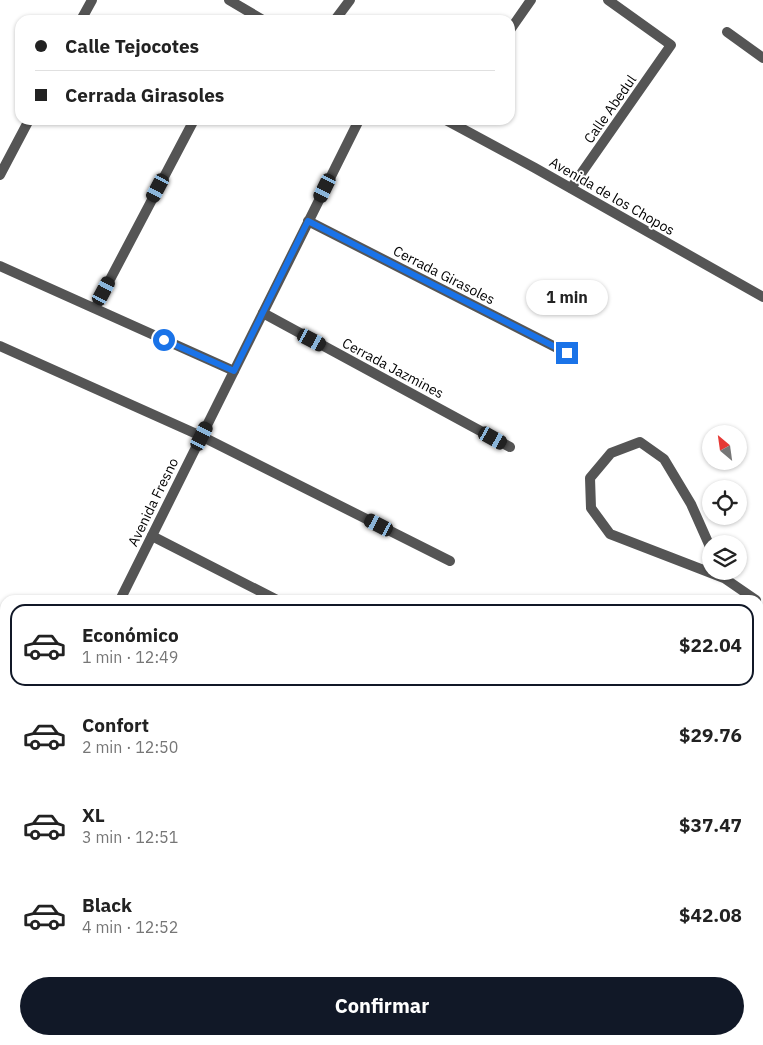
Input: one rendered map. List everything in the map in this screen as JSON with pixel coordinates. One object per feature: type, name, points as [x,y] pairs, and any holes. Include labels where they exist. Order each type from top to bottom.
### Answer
[{"type":"street","points":[[84,15],[92,0]]},
{"type":"street","points":[[229,0],[248,15]]},
{"type":"street","points":[[339,15],[350,0]]},
{"type":"street","points":[[515,23],[531,0]]},
{"type":"street","name":"Calle Abedul","points":[[571,188],[671,45],[608,0]]},
{"type":"street","points":[[727,32],[763,58]]},
{"type":"street","points":[[0,175],[26,125]]},
{"type":"street","points":[[95,308],[191,125]]},
{"type":"street","name":"Avenida Fresno","points":[[122,595],[356,125]]},
{"type":"street","name":"Avenida de los Chopos","points":[[455,125],[763,297]]},
{"type":"street","name":"Cerrada Girasoles","points":[[308,221],[567,353]]},
{"type":"street","points":[[0,266],[234,371]]},
{"type":"street","name":"Cerrada Jazmines","points":[[263,313],[510,447]]},
{"type":"street","points":[[0,346],[202,436],[450,561]]},
{"type":"street","points":[[702,567],[610,534],[591,508],[590,478],[612,453],[640,442],[664,459],[691,504],[705,535]]},
{"type":"street","points":[[152,536],[267,595]]},
{"type":"street","points":[[730,580],[749,595]]},
{"type":"route","points":[[164,340],[234,371],[308,221],[567,353]]}]
